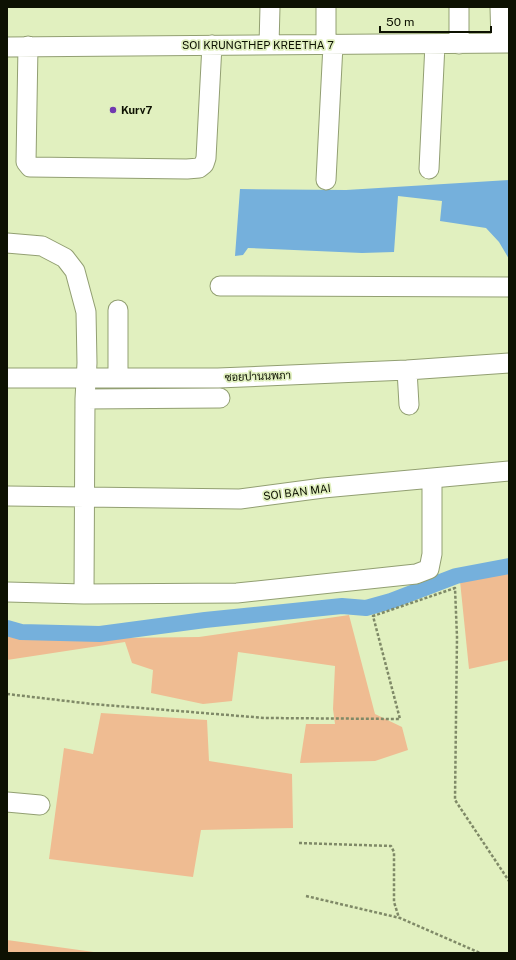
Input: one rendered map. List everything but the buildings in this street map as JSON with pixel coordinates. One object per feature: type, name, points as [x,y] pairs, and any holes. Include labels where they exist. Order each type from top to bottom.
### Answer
[{"type":"street","points":[[269,45],[270,7]]},
{"type":"street","points":[[326,7],[330,45],[326,180]]},
{"type":"street","points":[[459,7],[459,44]]},
{"type":"street","points":[[500,7],[505,43]]},
{"type":"street","name":"SOI KRUNGTHEP KREETHA 7","points":[[7,47],[505,43]]},
{"type":"street","points":[[429,169],[435,44]]},
{"type":"street","points":[[28,46],[26,162],[30,167],[199,168],[204,164],[206,158],[212,46]]},
{"type":"street","points":[[7,243],[42,246],[65,258],[75,271],[86,312],[87,363],[85,400],[84,594]]},
{"type":"street","points":[[220,286],[509,287]]},
{"type":"street","points":[[118,310],[118,378]]},
{"type":"street","name":"ซอยปานนพภา","points":[[7,378],[218,378],[407,370],[509,363]]},
{"type":"street","points":[[407,370],[409,405]]},
{"type":"street","points":[[85,400],[220,398]]},
{"type":"street","name":"SOI BAN MAI","points":[[7,496],[240,499],[323,488],[509,471]]},
{"type":"street","points":[[7,592],[84,594],[237,593],[416,574],[430,569],[432,554],[432,478]]},
{"type":"street","points":[[7,802],[40,805]]},
{"type":"path","points":[[7,694],[92,704],[265,718],[400,719],[373,616],[455,588],[457,637],[455,800],[509,881]]},
{"type":"path","points":[[300,843],[391,846],[394,852],[394,902],[400,918]]},
{"type":"path","points":[[306,896],[400,918],[480,953]]},
{"type":"shaded area","points":[[509,572],[509,660],[469,669],[460,581]]},
{"type":"shaded area","points":[[349,615],[375,714],[402,727],[408,750],[375,761],[300,763],[306,724],[335,724],[333,709],[335,666],[238,652],[232,701],[203,704],[151,693],[153,670],[132,663],[125,642],[7,660],[7,635],[115,638],[199,637]]},
{"type":"shaded area","points":[[101,713],[207,720],[209,761],[292,774],[293,828],[201,830],[193,877],[49,859],[64,748],[93,754]]},
{"type":"shaded area","points":[[7,940],[101,953],[7,953]]},
{"type":"water","points":[[509,180],[509,259],[499,242],[486,228],[440,221],[442,201],[398,196],[394,252],[362,253],[248,248],[243,255],[235,256],[240,189],[346,190]]},
{"type":"waterway","points":[[7,628],[21,632],[100,634],[205,620],[342,606],[366,608],[391,601],[456,576],[509,566]]},
{"type":"place","name":"Kurv7","points":[[113,110]]}]
